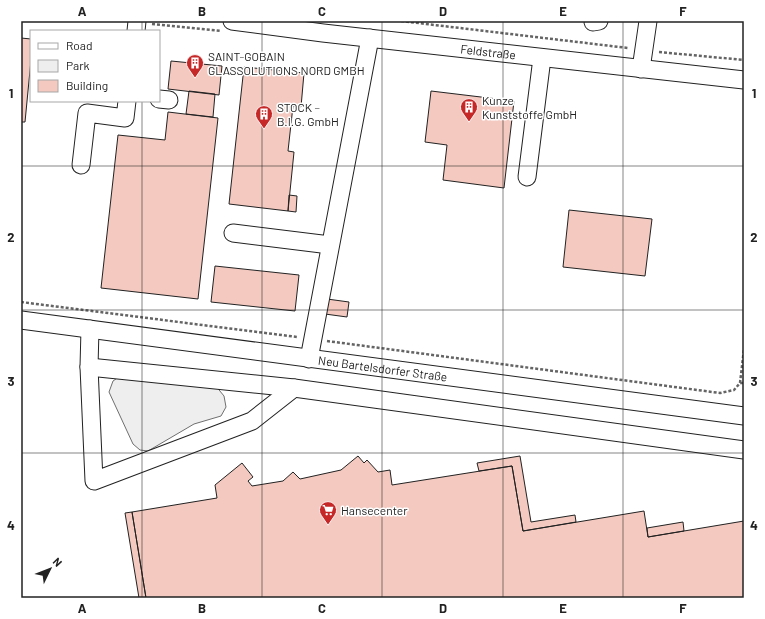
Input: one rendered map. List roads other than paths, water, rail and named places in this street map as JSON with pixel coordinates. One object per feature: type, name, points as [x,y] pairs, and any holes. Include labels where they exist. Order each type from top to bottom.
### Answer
[{"type":"street","name":"Feldstraße","points":[[232,21],[323,27],[370,38],[744,80]]},
{"type":"street","points":[[642,69],[648,21]]},
{"type":"street","points":[[309,358],[370,38]]},
{"type":"street","points":[[527,177],[542,58]]},
{"type":"street","points":[[81,165],[87,113],[125,118],[127,102]]},
{"type":"street","points":[[233,233],[330,246]]},
{"type":"street","name":"Neu Bartelsdorfer Straße","points":[[21,320],[744,416]]},
{"type":"street","points":[[90,329],[89,367],[94,481],[252,421],[294,388]]},
{"type":"street","points":[[89,367],[294,388],[744,450]]},
{"type":"place","name":"SAINT-GOBAIN GLASSOLUTIONS NORD GMBH","points":[[195,78]]},
{"type":"place","name":"Kunze Kunststoffe GmbH","points":[[469,122]]},
{"type":"place","name":"STOCK – B.I.G. GmbH","points":[[264,129]]},
{"type":"place","name":"Hansecenter","points":[[328,525]]}]
